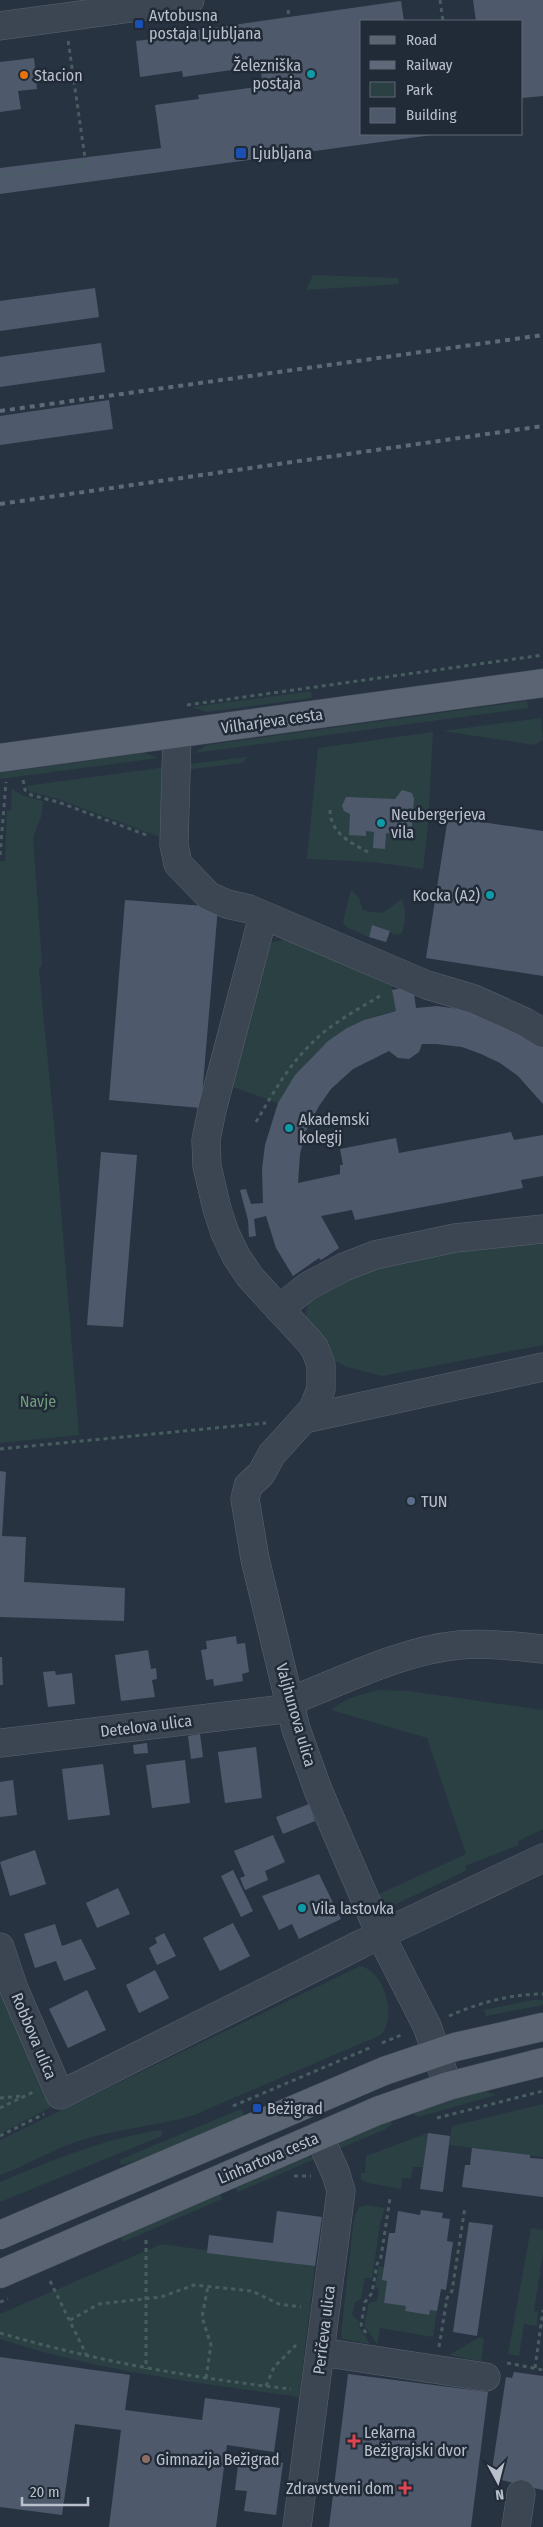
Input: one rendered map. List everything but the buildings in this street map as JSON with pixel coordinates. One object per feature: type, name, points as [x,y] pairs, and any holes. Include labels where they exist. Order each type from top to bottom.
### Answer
[{"type":"main road","name":"Vilharjeva cesta","points":[[3,770],[178,734],[543,684]]},
{"type":"main road","points":[[0,2235],[329,2093],[437,2052],[543,2027]]},
{"type":"main road","name":"Linhartova cesta","points":[[0,2274],[377,2112],[448,2086],[543,2062]]},
{"type":"street","points":[[0,26],[190,0]]},
{"type":"street","points":[[178,734],[174,845],[178,864],[209,896],[256,913],[427,986],[474,999],[525,1022],[543,1033]]},
{"type":"street","points":[[256,913],[212,1110],[206,1154],[217,1209],[236,1256],[250,1277],[315,1349],[321,1365],[319,1399],[304,1419]]},
{"type":"street","points":[[279,1309],[308,1286],[344,1267],[376,1255],[455,1238],[543,1229]]},
{"type":"street","points":[[304,1419],[543,1367]]},
{"type":"street","name":"Valjhunova ulica","points":[[304,1419],[272,1454],[261,1474],[262,1490],[258,1503],[249,1514],[254,1559],[296,1729],[318,1790],[381,1936]]},
{"type":"street","name":"Detelova ulica","points":[[0,1743],[291,1704],[367,1670],[434,1650],[486,1644],[543,1649]]},
{"type":"street","points":[[56,2088],[543,1858]]},
{"type":"street","points":[[381,1936],[427,2026],[448,2086]]},
{"type":"street","name":"Robbova ulica","points":[[0,1948],[14,1989],[56,2088]]},
{"type":"street","name":"Peričeva ulica","points":[[297,2527],[327,2311],[341,2191],[320,2136]]},
{"type":"street","points":[[322,2348],[384,2362],[435,2369],[492,2370]]},
{"type":"street","points":[[516,2527],[521,2494]]},
{"type":"path","points":[[440,0],[443,20]]},
{"type":"path","points":[[288,10],[288,17]]},
{"type":"path","points":[[0,176],[86,164],[65,17]]},
{"type":"path","points":[[0,855],[3,770]]},
{"type":"path","points":[[23,780],[25,790],[31,795],[58,802],[174,845]]},
{"type":"path","points":[[330,810],[330,819],[335,828],[346,840],[368,852]]},
{"type":"path","points":[[256,1122],[291,1067],[311,1044],[330,1028],[384,993],[402,975]]},
{"type":"path","points":[[0,1449],[304,1419]]},
{"type":"path","points":[[454,2014],[470,2007],[519,1995],[543,1994]]},
{"type":"path","points":[[225,2110],[406,2034]]},
{"type":"path","points":[[0,2098],[24,2096],[56,2088],[57,2107],[0,2136]]},
{"type":"path","points":[[428,2121],[543,2091]]},
{"type":"path","points":[[0,2108],[24,2096]]},
{"type":"path","points":[[384,2362],[361,2325],[364,2302],[372,2293],[377,2264],[381,2257],[390,2198]]},
{"type":"path","points":[[435,2369],[447,2298],[452,2291],[465,2207]]},
{"type":"path","points":[[146,2240],[146,2369]]},
{"type":"path","points":[[50,2281],[86,2356]]},
{"type":"path","points":[[70,2320],[99,2304],[161,2297],[187,2286],[208,2286],[252,2291],[279,2304],[327,2311]]},
{"type":"path","points":[[206,2378],[211,2345],[202,2317],[208,2286]]},
{"type":"path","points":[[535,2368],[542,2330],[543,2310]]},
{"type":"path","points":[[0,2333],[86,2356],[146,2369],[266,2386],[316,2389]]},
{"type":"path","points":[[266,2386],[274,2367],[292,2347],[300,2343],[322,2348]]},
{"type":"path","points":[[492,2370],[535,2368],[543,2370]]},
{"type":"green space","points":[[313,275],[398,278],[399,284],[306,290]]},
{"type":"green space","points":[[311,691],[312,698],[207,712],[192,707]]},
{"type":"green space","points":[[527,701],[528,708],[194,753],[207,745]]},
{"type":"green space","points":[[541,718],[543,740],[534,745],[443,731]]},
{"type":"green space","points":[[433,732],[428,826],[423,869],[373,862],[307,859],[318,748]]},
{"type":"green space","points":[[144,753],[158,758],[0,779],[0,773]]},
{"type":"green space","points":[[248,757],[242,763],[191,769],[185,849],[188,857],[187,861],[182,853],[188,764]]},
{"type":"green space","points":[[166,767],[165,839],[58,799],[30,792],[26,786]]},
{"type":"green space","name":"Navje","points":[[12,789],[22,795],[43,801],[41,817],[33,837],[42,964],[39,970],[55,1135],[79,1435],[0,1443],[0,861],[5,861],[7,810],[11,810]]},
{"type":"green space","points":[[351,890],[359,898],[363,910],[371,912],[385,912],[401,899],[405,916],[401,934],[393,935],[390,931],[372,925],[369,937],[346,927],[343,921]]},
{"type":"green space","points":[[294,938],[394,982],[392,990],[396,1011],[359,1023],[342,1032],[313,1056],[288,1086],[278,1103],[227,1085],[268,943]]},
{"type":"green space","points":[[543,1235],[543,1345],[382,1376],[347,1367],[328,1357],[305,1318],[309,1300],[377,1263]]},
{"type":"green space","points":[[379,1690],[408,1691],[543,1710],[543,1829],[518,1841],[519,1845],[465,1866],[467,1870],[380,1912],[372,1889],[374,1883],[379,1894],[466,1854],[427,1738],[331,1710],[348,1699]]},
{"type":"green space","points":[[360,1966],[376,1976],[386,1996],[388,2017],[386,2027],[381,2035],[194,2115],[85,2139],[0,2175],[0,2140]]},
{"type":"green space","points":[[0,1983],[51,2107],[0,2134]]},
{"type":"green space","points":[[532,2000],[543,2000],[543,2005],[486,2016],[484,2010]]},
{"type":"green space","points":[[478,2089],[496,2095],[418,2117],[409,2111]]},
{"type":"green space","points":[[543,2104],[543,2157],[449,2145],[452,2126]]},
{"type":"green space","points":[[241,2109],[245,2117],[156,2155],[121,2165],[119,2160]]},
{"type":"green space","points":[[390,2118],[392,2124],[386,2129],[336,2150],[337,2141]]},
{"type":"green space","points":[[162,2131],[162,2136],[0,2202],[0,2182],[59,2158],[98,2145]]},
{"type":"green space","points":[[428,2133],[423,2167],[413,2167],[411,2178],[402,2178],[401,2189],[368,2183],[361,2179],[361,2173],[365,2173],[366,2156]]},
{"type":"green space","points":[[312,2157],[315,2159],[238,2192],[234,2185],[299,2158]]},
{"type":"green space","points":[[219,2191],[222,2199],[123,2242],[120,2234]]},
{"type":"green space","points":[[366,2205],[385,2208],[380,2224],[372,2278],[365,2278],[361,2299],[355,2302],[352,2315],[359,2321],[358,2325],[370,2344],[342,2339],[341,2335],[354,2218],[359,2207]]},
{"type":"green space","points":[[531,2228],[543,2230],[543,2253],[534,2311],[538,2312],[537,2326],[524,2324],[519,2356],[508,2354]]},
{"type":"green space","points":[[162,2244],[315,2266],[299,2397],[111,2368],[73,2360],[0,2339],[0,2314]]},
{"type":"green space","points":[[379,2266],[384,2267],[387,2281],[384,2303],[406,2306],[406,2311],[429,2315],[430,2310],[437,2311],[433,2337],[380,2328],[377,2344],[364,2325],[369,2303],[377,2301],[379,2289],[375,2287]]},
{"type":"green space","points":[[480,2337],[484,2339],[481,2361],[449,2355]]},
{"type":"railway","points":[[0,411],[543,335]]},
{"type":"railway","points":[[0,504],[543,426]]},
{"type":"place","name":"Avtobusna postaja Ljubljana","points":[[139,24]]},
{"type":"place","name":"Železniška postaja","points":[[311,74]]},
{"type":"place","name":"Stacion","points":[[24,75]]},
{"type":"place","name":"Ljubljana","points":[[241,153]]},
{"type":"place","name":"Neubergerjeva vila","points":[[381,823]]},
{"type":"place","name":"Kocka (A2)","points":[[490,895]]},
{"type":"place","name":"Akademski kolegij","points":[[289,1128]]},
{"type":"place","name":"TUN","points":[[411,1501]]},
{"type":"place","name":"Vila lastovka","points":[[302,1908]]},
{"type":"place","name":"Bežigrad","points":[[257,2108]]},
{"type":"place","name":"Lekarna Bežigrajski dvor","points":[[354,2441]]},
{"type":"place","name":"Gimnazija Bežigrad","points":[[146,2459]]},
{"type":"place","name":"Zdravstveni dom","points":[[405,2488]]}]
